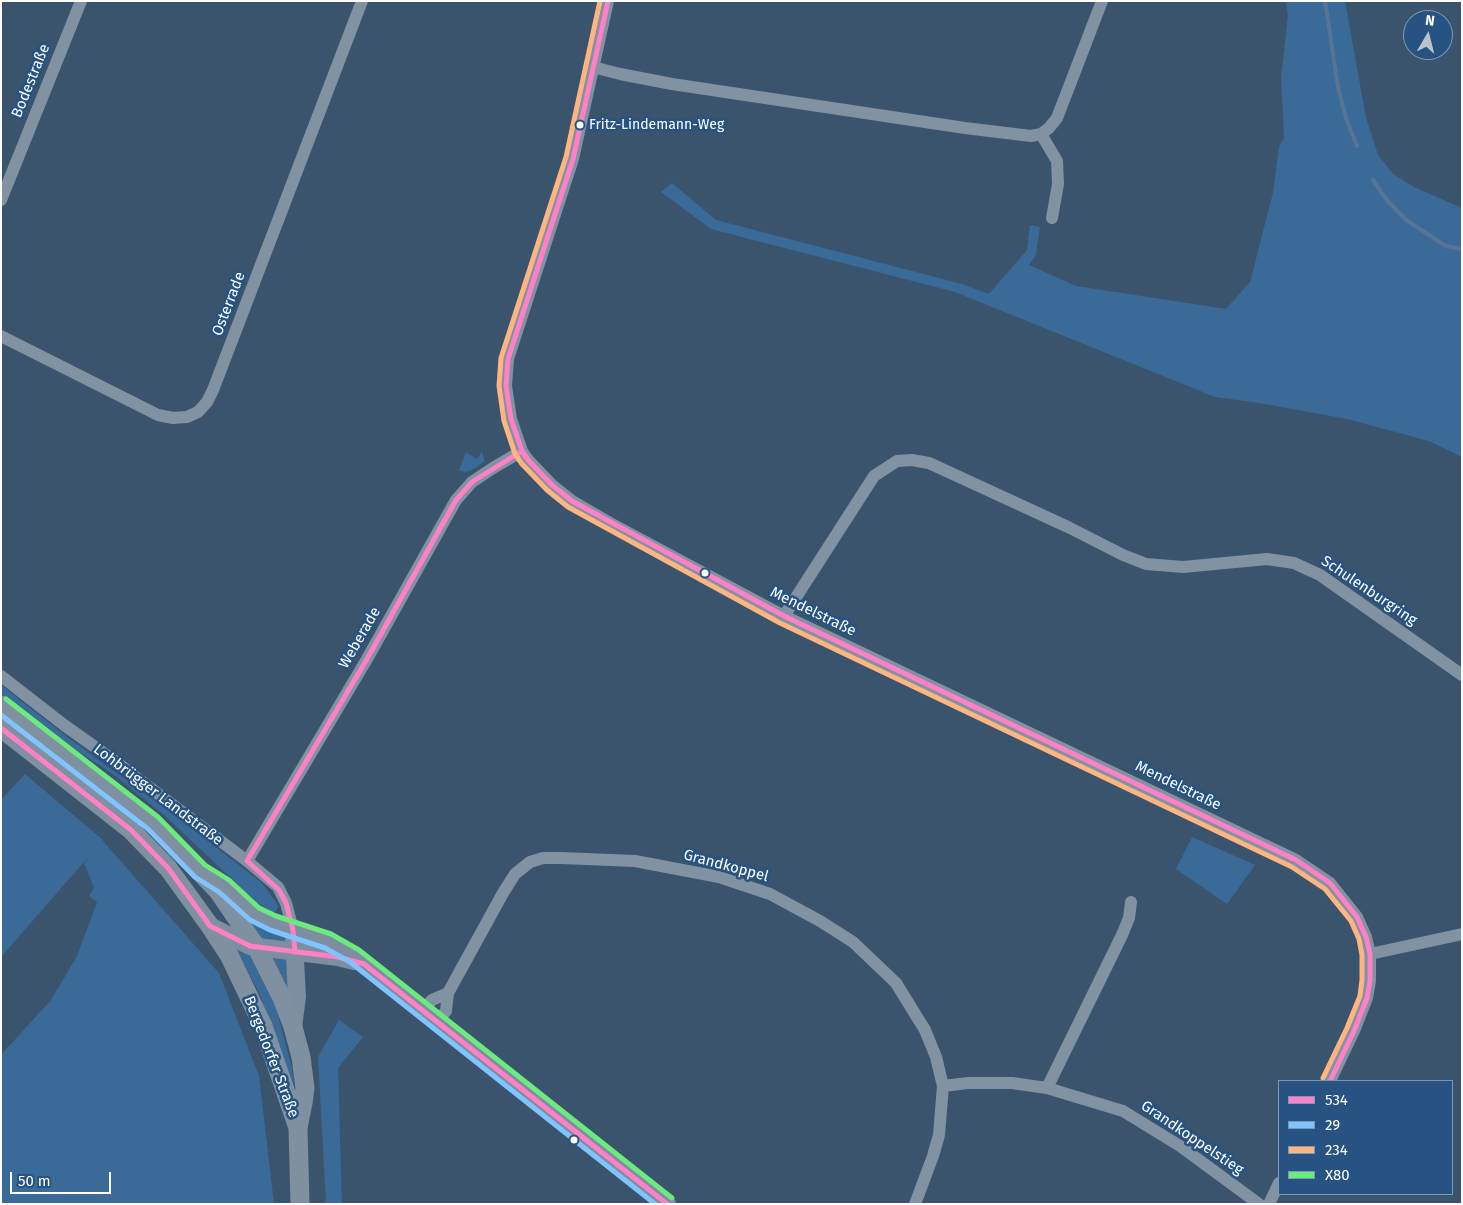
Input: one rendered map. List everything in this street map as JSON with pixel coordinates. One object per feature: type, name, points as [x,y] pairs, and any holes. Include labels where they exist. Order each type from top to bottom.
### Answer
[{"type":"main road","name":"Bergedorfer Straße","points":[[1,705],[153,823],[218,891],[257,948],[282,998],[293,1027],[301,1057],[305,1088],[298,1128],[300,1204]]},
{"type":"main road","name":"Bergedorfer Straße","points":[[1,728],[124,824],[168,868],[229,955],[263,1026],[298,1128]]},
{"type":"street","name":"Bodestraße","points":[[1,200],[81,1]]},
{"type":"street","name":"Osterrade","points":[[1,336],[158,415],[172,418],[187,417],[198,412],[214,390],[362,1]]},
{"type":"street","name":"Mendelstraße","points":[[608,1],[573,159],[508,359],[506,376],[511,419],[522,451],[535,469],[572,501],[610,523],[784,616],[1296,860],[1312,869],[1330,883],[1357,917],[1366,937],[1370,954],[1368,998],[1330,1080]]},
{"type":"street","points":[[593,67],[672,84],[965,128],[1031,136],[1041,134],[1050,128],[1058,118],[1102,1]]},
{"type":"street","points":[[1041,134],[1058,161],[1058,184],[1052,218]]},
{"type":"street","name":"Weberade","points":[[247,861],[372,652],[456,500],[472,482],[522,451]]},
{"type":"street","name":"Schulenburgring","points":[[784,616],[874,476],[898,461],[912,460],[929,463],[1068,527],[1122,555],[1146,564],[1183,566],[1267,559],[1294,563],[1320,575],[1462,675]]},
{"type":"street","name":"Lohbrügger Landstraße","points":[[1,676],[247,861],[278,887],[286,903],[293,930],[296,996],[293,1027]]},
{"type":"street","name":"Grandkoppel","points":[[437,1022],[446,1011],[448,993],[503,893],[515,874],[530,862],[543,858],[577,857],[635,861],[719,877],[770,894],[820,920],[854,942],[896,983],[925,1030],[936,1057],[943,1086],[939,1135],[915,1204]]},
{"type":"street","points":[[200,871],[224,886],[255,914],[293,930],[328,941],[350,954],[667,1204]]},
{"type":"street","points":[[1047,1088],[1130,918],[1131,902]]},
{"type":"street","points":[[210,926],[244,944],[257,948],[338,957],[364,964]]},
{"type":"street","points":[[1370,954],[1462,934]]},
{"type":"street","points":[[423,1010],[432,1000],[448,993]]},
{"type":"street","name":"Grandkoppelstieg","points":[[943,1086],[968,1083],[1012,1082],[1047,1088],[1123,1111],[1180,1146],[1259,1204]]},
{"type":"street","points":[[1269,1204],[1278,1185]]},
{"type":"shaded area","points":[[1286,1],[1345,1],[1366,118],[1378,155],[1393,174],[1414,187],[1462,208],[1462,457],[1429,441],[1347,419],[1215,397],[955,292],[711,229],[661,192],[672,183],[716,220],[962,284],[989,294],[1027,250],[1030,225],[1040,227],[1036,255],[1029,265],[1076,286],[1226,309],[1250,282],[1273,193],[1279,147],[1284,138],[1281,77],[1288,16]]},
{"type":"shaded area","points":[[466,452],[477,459],[482,452],[484,462],[470,471],[464,472],[459,470]]},
{"type":"shaded area","points":[[1,685],[261,882],[276,902],[278,907],[276,911],[272,914],[265,910],[164,815],[113,774],[62,741],[1,694]]},
{"type":"shaded area","points":[[25,774],[103,840],[219,973],[259,1076],[274,1204],[1,1204],[1,1055],[51,1000],[77,956],[97,902],[89,896],[94,888],[84,863],[91,854],[1,957],[1,800]]},
{"type":"shaded area","points":[[1192,837],[1255,865],[1227,904],[1176,869]]},
{"type":"shaded area","points":[[252,920],[285,937],[285,942],[263,942],[251,922]]},
{"type":"shaded area","points":[[236,949],[251,954],[263,976],[276,1008],[292,1068],[296,1101],[260,995]]},
{"type":"shaded area","points":[[274,957],[286,959],[291,995],[273,960]]},
{"type":"shaded area","points":[[339,1020],[363,1037],[338,1068],[342,1204],[326,1204],[318,1057]]},
{"type":"waterway","points":[[1325,1],[1338,87],[1346,118],[1357,146]]},
{"type":"waterway","points":[[1373,180],[1386,199],[1406,220],[1446,246],[1462,249]]},
{"type":"transit line","name":"234","points":[[600,1],[566,157],[501,358],[499,386],[504,421],[515,454],[547,490],[568,507],[780,623],[1292,867],[1325,889],[1351,921],[1359,939],[1362,955],[1362,980],[1360,996],[1323,1078]]},
{"type":"transit line","name":"534","points":[[608,1],[573,159],[508,359],[506,386],[511,419],[522,451],[528,460],[552,485],[572,501],[784,616],[1296,860],[1330,883],[1357,917],[1366,937],[1370,954],[1370,981],[1367,998],[1354,1031],[1330,1080]]},
{"type":"transit line","name":"534","points":[[295,952],[293,930],[286,903],[279,890],[247,861],[367,659],[456,500],[472,482],[522,451]]},
{"type":"transit line","name":"X80","points":[[6,699],[158,817],[205,865],[229,880],[259,908],[276,916],[331,934],[359,950],[672,1198]]},
{"type":"transit line","name":"29","points":[[1,715],[148,829],[195,877],[219,892],[250,920],[270,930],[325,948],[350,962],[655,1204]]},
{"type":"transit line","name":"534","points":[[1,728],[131,830],[168,868],[210,926],[250,946],[338,957],[364,964],[667,1204]]},
{"type":"place","name":"Fritz-Lindemann-Weg","points":[[580,125]]}]
